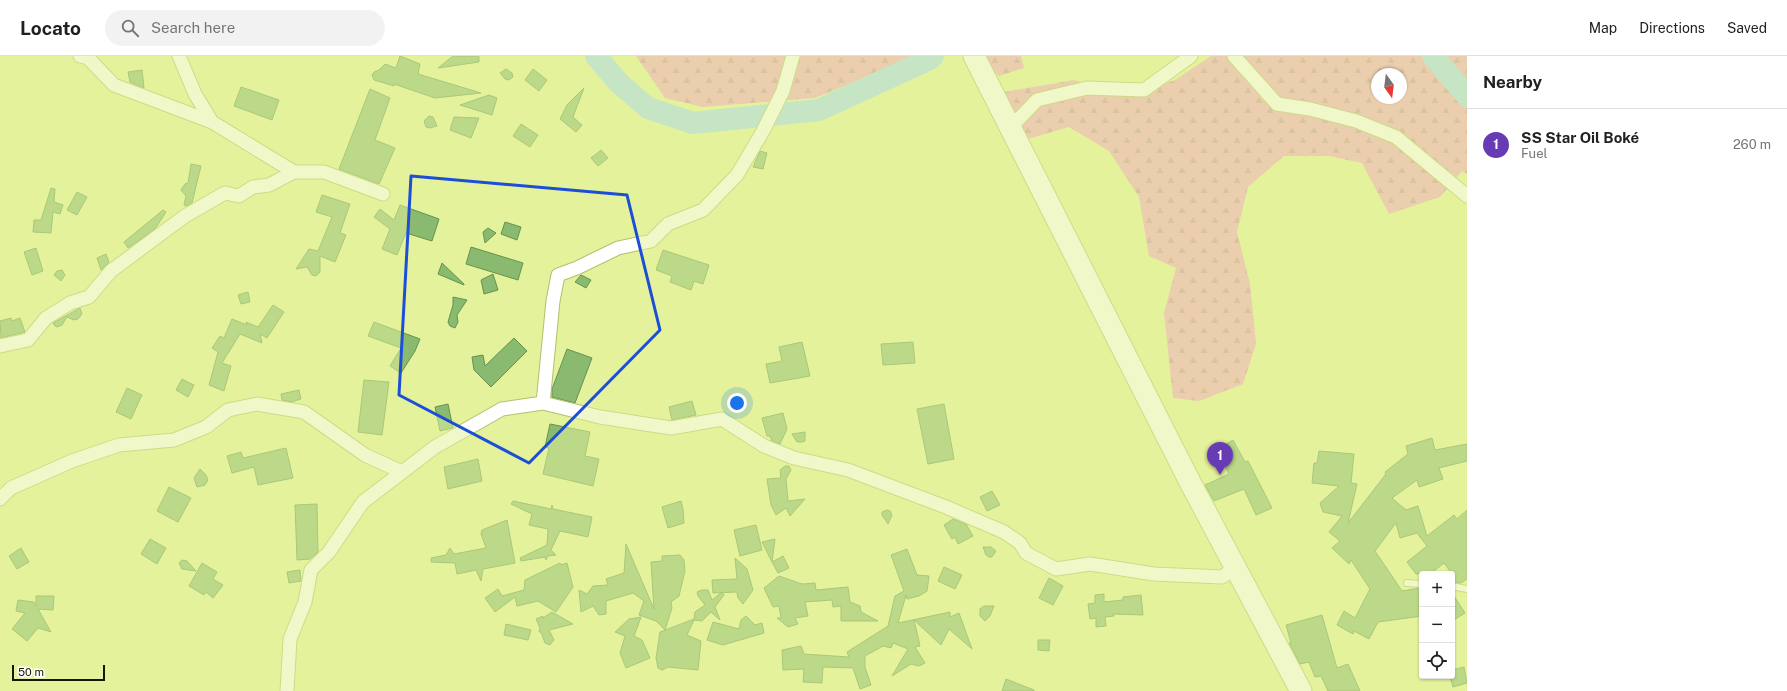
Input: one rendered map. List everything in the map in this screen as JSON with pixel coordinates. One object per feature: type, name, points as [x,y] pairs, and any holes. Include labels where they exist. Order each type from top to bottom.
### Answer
[{"type":"highway","points":[[974,56],[1191,484],[1301,691]]},
{"type":"street","points":[[80,56],[88,58],[114,85],[212,122],[294,172]]},
{"type":"street","points":[[179,56],[195,94],[212,122]]},
{"type":"street","points":[[543,403],[553,301],[558,276],[618,248],[651,241],[668,224],[703,210],[741,169],[763,131],[783,91],[793,56]]},
{"type":"street","points":[[1011,127],[1037,100],[1088,88],[1144,90],[1192,56]]},
{"type":"street","points":[[1234,56],[1254,76],[1277,104],[1310,109],[1356,121],[1396,138],[1467,196]]},
{"type":"street","points":[[0,346],[28,340],[46,318],[70,303],[89,297],[111,271],[185,216],[225,193],[239,196],[253,187],[269,185],[294,172],[324,172],[383,194]]},
{"type":"street","points":[[288,691],[290,639],[305,602],[311,570],[329,552],[362,502],[435,447],[502,409],[543,403],[600,417],[672,428],[722,419],[764,446],[794,458],[848,470],[946,507],[1004,532],[1020,543],[1026,554],[1056,569],[1090,564],[1154,574],[1222,577],[1236,567]]},
{"type":"street","points":[[0,499],[11,488],[72,461],[119,445],[174,440],[206,427],[228,410],[257,404],[304,412],[365,455],[402,472]]},
{"type":"lane","points":[[1407,583],[1419,584]]},
{"type":"lane","points":[[1455,587],[1467,589]]},
{"type":"highlighted area","points":[[411,176],[627,195],[660,330],[529,463],[399,395]]},
{"type":"green space","points":[[636,56],[918,56],[815,98],[703,107],[665,98]]},
{"type":"green space","points":[[979,56],[1021,56],[1024,68],[999,76]]},
{"type":"green space","points":[[1211,56],[1467,56],[1467,174],[1462,171],[1440,197],[1389,214],[1362,163],[1329,156],[1284,156],[1248,187],[1237,232],[1250,284],[1256,344],[1243,384],[1199,401],[1173,398],[1164,313],[1176,268],[1149,256],[1139,197],[1109,151],[1069,127],[1021,141],[998,93],[1074,80],[1129,96],[1175,80]]},
{"type":"building","points":[[400,56],[420,64],[418,74],[481,93],[435,98],[394,84],[394,86],[374,80],[372,75],[374,72],[379,70],[385,64],[396,68]]},
{"type":"building","points":[[453,56],[479,56],[479,62],[438,68]]},
{"type":"building","points":[[506,69],[512,73],[513,77],[509,80],[505,79],[500,73]]},
{"type":"building","points":[[533,69],[547,80],[539,91],[525,80]]},
{"type":"building","points":[[142,70],[144,88],[130,82],[128,72]]},
{"type":"building","points":[[241,87],[279,100],[272,120],[234,106]]},
{"type":"building","points":[[584,88],[573,117],[582,125],[576,132],[560,119],[567,105]]},
{"type":"building","points":[[370,89],[390,98],[375,140],[395,148],[379,184],[339,169]]},
{"type":"building","points":[[489,95],[497,98],[492,115],[460,105]]},
{"type":"building","points":[[429,116],[433,117],[437,126],[430,128],[426,127],[424,121]]},
{"type":"building","points":[[454,117],[479,118],[471,138],[450,130]]},
{"type":"building","points":[[521,124],[538,135],[530,147],[513,136]]},
{"type":"building","points":[[601,150],[608,158],[598,166],[591,158]]},
{"type":"building","points":[[760,151],[767,153],[763,169],[753,167]]},
{"type":"building","points":[[191,164],[201,166],[192,203],[187,206],[184,205],[186,196],[181,190],[185,184],[188,183]]},
{"type":"building","points":[[51,188],[55,189],[54,202],[63,205],[60,214],[53,212],[51,233],[33,232],[34,220],[41,220]]},
{"type":"building","points":[[77,192],[87,197],[77,215],[67,210]]},
{"type":"building","points":[[322,195],[350,204],[340,233],[346,235],[335,262],[320,256],[320,272],[316,276],[312,275],[307,267],[296,269],[309,249],[318,251],[332,217],[316,212]]},
{"type":"building","points":[[400,205],[439,219],[432,241],[406,233],[397,255],[382,249],[390,229],[374,217],[380,209],[394,220]]},
{"type":"building","points":[[163,210],[166,212],[155,229],[128,248],[124,242]]},
{"type":"building","points":[[505,222],[521,227],[517,240],[501,234]]},
{"type":"building","points":[[488,228],[496,233],[485,243],[483,232]]},
{"type":"building","points":[[471,247],[523,263],[518,280],[466,264]]},
{"type":"building","points":[[36,248],[43,271],[32,275],[24,252]]},
{"type":"building","points":[[663,250],[709,265],[703,284],[694,281],[691,290],[670,282],[672,276],[656,270]]},
{"type":"building","points":[[106,254],[109,262],[101,270],[97,258]]},
{"type":"building","points":[[442,263],[464,284],[464,285],[438,274]]},
{"type":"building","points":[[62,270],[65,275],[61,281],[54,275],[57,271]]},
{"type":"building","points":[[493,274],[498,290],[484,294],[481,280]]},
{"type":"building","points":[[581,275],[591,280],[586,288],[575,282]]},
{"type":"building","points":[[248,292],[250,302],[241,304],[238,295]]},
{"type":"building","points":[[453,297],[467,300],[457,315],[458,322],[455,328],[450,326],[448,322],[453,305]]},
{"type":"building","points":[[273,305],[284,312],[267,338],[260,334],[262,343],[240,334],[222,363],[231,366],[224,391],[209,385],[218,352],[212,348],[220,336],[224,338],[232,319],[247,325],[246,322],[258,327]]},
{"type":"building","points":[[80,308],[82,314],[78,319],[74,320],[67,317],[62,325],[57,327],[53,323]]},
{"type":"building","points":[[11,318],[12,321],[20,318],[25,332],[1,338],[0,321]]},
{"type":"building","points":[[374,322],[420,339],[415,351],[401,373],[390,366],[401,348],[368,336]]},
{"type":"building","points":[[514,338],[527,351],[491,387],[474,370],[472,357],[483,355],[485,366]]},
{"type":"building","points":[[802,342],[810,376],[770,383],[766,364],[782,361],[779,347]]},
{"type":"building","points":[[913,342],[915,363],[883,365],[881,344]]},
{"type":"building","points":[[567,349],[592,358],[575,403],[552,397],[552,389]]},
{"type":"building","points":[[182,379],[194,385],[188,397],[176,390]]},
{"type":"building","points":[[364,380],[389,382],[382,435],[358,432]]},
{"type":"building","points":[[127,388],[142,395],[131,419],[116,412]]},
{"type":"building","points":[[299,390],[301,399],[291,402],[282,400],[281,394]]},
{"type":"building","points":[[692,401],[696,415],[672,420],[669,407]]},
{"type":"building","points":[[448,404],[453,428],[440,431],[435,407]]},
{"type":"building","points":[[944,404],[954,459],[928,464],[917,409]]},
{"type":"building","points":[[783,413],[787,429],[780,444],[772,441],[770,436],[767,436],[762,418]]},
{"type":"building","points":[[550,424],[590,432],[585,456],[599,459],[593,486],[543,474],[549,448],[545,447]]},
{"type":"building","points":[[805,432],[805,441],[802,442],[797,442],[792,434]]},
{"type":"building","points":[[1432,438],[1435,450],[1467,444],[1467,461],[1439,468],[1443,479],[1419,487],[1417,480],[1392,498],[1406,510],[1418,506],[1427,536],[1454,515],[1457,519],[1467,510],[1467,579],[1461,583],[1455,582],[1455,571],[1450,571],[1444,563],[1434,571],[1419,571],[1419,574],[1416,574],[1407,562],[1427,546],[1417,533],[1400,538],[1396,523],[1375,551],[1402,591],[1419,588],[1419,616],[1378,622],[1369,639],[1354,631],[1353,634],[1337,625],[1344,611],[1355,618],[1370,589],[1351,560],[1349,564],[1332,548],[1340,541],[1329,532],[1342,516],[1323,512],[1320,503],[1339,486],[1312,483],[1314,463],[1317,463],[1319,451],[1354,454],[1351,483],[1357,484],[1348,523],[1386,474],[1385,472],[1408,454],[1406,446]]},
{"type":"building","points":[[1233,440],[1245,462],[1248,461],[1272,508],[1256,515],[1244,489],[1214,501],[1205,485],[1229,474],[1216,450]]},
{"type":"building","points":[[286,448],[293,478],[258,485],[254,467],[232,473],[227,456],[241,452],[243,458]]},
{"type":"building","points":[[478,459],[482,481],[448,489],[444,467]]},
{"type":"building","points":[[785,466],[789,466],[791,470],[786,479],[788,501],[805,499],[790,516],[786,508],[776,515],[771,505],[767,479],[781,478],[780,470]]},
{"type":"building","points":[[200,469],[206,475],[208,480],[205,485],[197,487],[194,478]]},
{"type":"building","points":[[169,487],[191,498],[178,522],[157,511]]},
{"type":"building","points":[[992,491],[1000,505],[987,511],[980,497]]},
{"type":"building","points":[[513,501],[551,509],[552,505],[553,509],[592,517],[588,537],[560,531],[551,550],[556,555],[548,556],[546,560],[545,557],[521,561],[520,558],[547,545],[548,529],[529,525],[532,514],[511,504]]},
{"type":"building","points":[[681,501],[684,523],[668,528],[662,507]]},
{"type":"building","points":[[317,504],[318,552],[310,559],[297,560],[295,505]]},
{"type":"building","points":[[887,510],[890,511],[892,515],[888,524],[882,515],[882,512]]},
{"type":"building","points":[[953,519],[966,524],[973,536],[958,544],[955,537],[952,539],[944,525]]},
{"type":"building","points":[[507,520],[515,563],[483,569],[481,581],[476,570],[457,574],[455,563],[431,562],[431,558],[446,555],[450,548],[454,554],[486,548],[481,534],[482,530]]},
{"type":"building","points":[[756,525],[762,550],[740,556],[734,530]]},
{"type":"building","points":[[150,539],[166,548],[157,564],[141,554]]},
{"type":"building","points":[[775,539],[772,562],[762,542]]},
{"type":"building","points":[[626,544],[654,609],[651,562],[662,561],[662,556],[680,555],[684,560],[685,571],[679,596],[671,602],[672,608],[665,630],[656,621],[639,615],[644,601],[633,593],[606,601],[606,614],[599,615],[593,606],[581,612],[579,590],[587,594],[593,586],[608,585],[606,579],[624,573]]},
{"type":"building","points":[[983,547],[991,547],[996,551],[992,557],[989,557],[986,555]]},
{"type":"building","points":[[21,548],[29,562],[17,569],[9,556]]},
{"type":"building","points":[[907,549],[917,575],[929,576],[927,591],[919,596],[907,599],[906,595],[898,623],[950,612],[950,617],[959,613],[972,649],[949,629],[941,645],[914,620],[920,646],[915,647],[925,663],[919,666],[911,664],[892,676],[908,649],[893,643],[891,648],[883,646],[865,656],[865,667],[871,685],[860,689],[853,668],[823,667],[822,683],[803,682],[804,669],[783,670],[782,650],[801,646],[804,654],[849,657],[847,652],[888,626],[895,596],[904,591],[891,555]]},
{"type":"building","points":[[783,556],[789,568],[778,573],[772,562]]},
{"type":"building","points":[[735,558],[747,569],[753,590],[743,604],[738,598],[737,592],[713,593],[712,580],[737,579]]},
{"type":"building","points":[[182,560],[187,561],[196,571],[182,569],[179,563]]},
{"type":"building","points":[[202,563],[217,572],[213,579],[223,585],[213,598],[206,592],[204,595],[189,586]]},
{"type":"building","points":[[560,563],[561,565],[567,563],[573,587],[556,612],[538,601],[517,606],[515,597],[495,612],[485,598],[498,589],[502,596],[524,590],[525,580]]},
{"type":"building","points":[[944,567],[962,575],[955,589],[938,581]]},
{"type":"building","points":[[300,570],[301,581],[289,583],[287,572]]},
{"type":"building","points":[[779,576],[802,584],[815,583],[816,590],[848,587],[850,602],[860,606],[861,612],[878,621],[841,621],[841,606],[833,607],[832,600],[805,602],[808,616],[795,618],[798,624],[788,627],[777,618],[781,618],[779,606],[773,607],[764,588]]},
{"type":"building","points":[[1049,578],[1063,586],[1053,605],[1039,598]]},
{"type":"building","points":[[708,590],[712,600],[722,592],[724,595],[715,607],[720,620],[711,612],[702,621],[694,620],[687,635],[701,641],[698,670],[668,667],[662,670],[658,668],[656,658],[660,632],[694,619],[695,612],[705,605],[698,596],[697,592]]},
{"type":"building","points":[[1104,594],[1104,602],[1123,600],[1123,597],[1141,595],[1143,615],[1113,614],[1114,616],[1105,617],[1106,626],[1096,627],[1096,618],[1090,619],[1088,604],[1095,603],[1095,595]]},
{"type":"building","points":[[36,596],[54,596],[53,610],[38,609],[51,632],[38,628],[27,641],[12,629],[25,613],[16,611],[18,600],[34,602],[36,606]]},
{"type":"building","points":[[1455,598],[1465,613],[1455,619]]},
{"type":"building","points":[[984,606],[994,606],[990,616],[985,621],[980,616],[980,609]]},
{"type":"building","points":[[552,612],[573,624],[549,630],[554,640],[550,645],[545,643],[541,632],[539,632],[540,628],[536,619],[543,616],[543,618]]},
{"type":"building","points":[[1322,615],[1337,668],[1348,664],[1360,691],[1328,691],[1321,676],[1315,677],[1309,662],[1300,664],[1289,643],[1291,643],[1286,625]]},
{"type":"building","points":[[746,616],[755,625],[762,623],[764,633],[723,645],[707,640],[713,622],[739,629],[741,620]]},
{"type":"building","points":[[641,617],[634,636],[642,640],[650,658],[626,668],[620,653],[625,636],[615,632],[629,619]]},
{"type":"building","points":[[506,624],[531,630],[528,640],[504,635]]},
{"type":"building","points":[[1038,640],[1050,640],[1049,651],[1038,650]]},
{"type":"building","points":[[1464,667],[1467,683],[1453,687],[1451,679],[1455,679],[1455,669]]},
{"type":"building","points":[[1006,679],[1034,690],[1034,691],[1002,691]]},
{"type":"waterway","points":[[596,56],[619,83],[648,108],[693,123],[819,110],[930,59],[933,56]]},
{"type":"waterway","points":[[1433,56],[1467,96]]},
{"type":"place","name":"SS Star Oil Boké","points":[[1220,475]]}]
